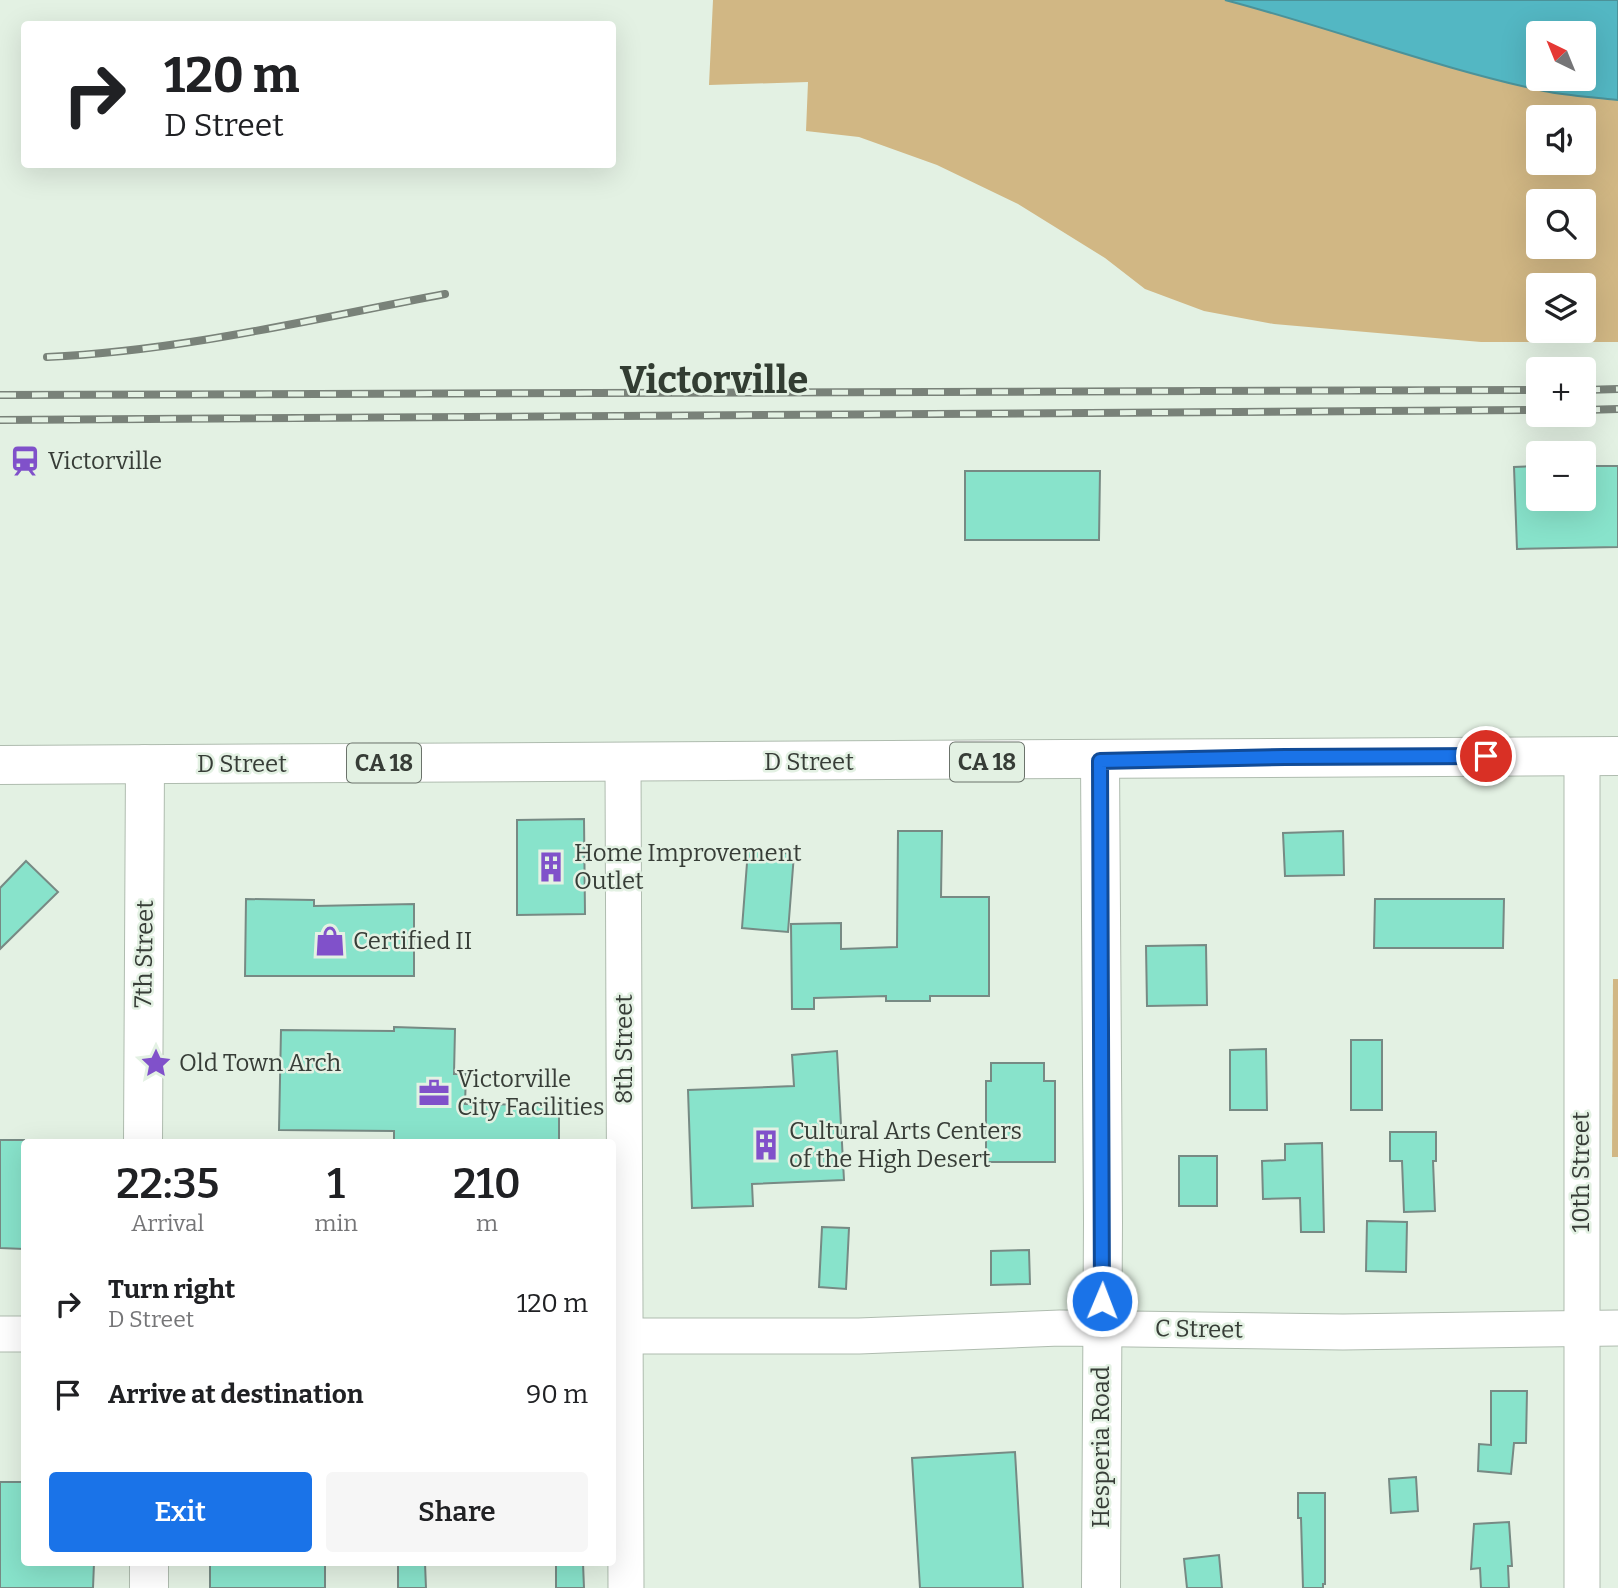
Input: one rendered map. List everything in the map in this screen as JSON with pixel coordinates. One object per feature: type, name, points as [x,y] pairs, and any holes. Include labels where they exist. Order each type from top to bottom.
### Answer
[{"type":"main road","name":"D Street","points":[[0,765],[1600,757]]},
{"type":"main road","name":"Hesperia Road","points":[[1100,761],[1101,1588]]},
{"type":"main road","name":"7th Street","points":[[143,1139],[145,764]]},
{"type":"main road","points":[[149,1566],[149,1588]]},
{"type":"street","name":"10th Street","points":[[1582,1588],[1581,1328],[1600,757]]},
{"type":"street","name":"8th Street","points":[[623,763],[619,1336],[626,1588]]},
{"type":"street","name":"C Street","points":[[619,1336],[859,1336],[1102,1328],[1343,1332],[1618,1328]]},
{"type":"street","points":[[0,1334],[21,1334]]},
{"type":"shaded area","points":[[713,0],[1225,0],[1526,87],[1526,91],[1618,100],[1618,342],[1596,342],[1596,273],[1526,273],[1526,342],[1481,342],[1274,324],[1204,311],[1145,289],[1105,258],[1018,204],[937,165],[859,137],[806,131],[808,82],[709,85]]},
{"type":"shaded area","points":[[1613,979],[1618,979],[1618,1157],[1612,1157]]},
{"type":"water","points":[[1225,0],[1618,0],[1618,100],[1544,91],[1596,91],[1596,21],[1526,21],[1526,87]]},
{"type":"building","points":[[1526,466],[1526,511],[1596,511],[1596,466],[1618,466],[1618,547],[1517,549],[1514,467]]},
{"type":"building","points":[[965,471],[1100,471],[1099,540],[965,540]]},
{"type":"building","name":"Home Improvement Outlet","points":[[584,819],[585,914],[517,915],[517,820]]},
{"type":"building","points":[[898,831],[942,831],[941,897],[989,897],[989,996],[930,996],[930,1001],[886,1001],[886,996],[814,998],[814,1009],[792,1009],[791,924],[841,923],[841,949],[897,947]]},
{"type":"building","points":[[1343,831],[1344,875],[1285,876],[1283,833]]},
{"type":"building","points":[[748,850],[794,854],[788,932],[742,928]]},
{"type":"building","points":[[26,861],[58,892],[0,949],[0,888]]},
{"type":"building","name":"Certified II","points":[[246,899],[314,900],[314,906],[414,904],[414,976],[245,976]]},
{"type":"building","points":[[1375,899],[1504,899],[1503,948],[1374,948]]},
{"type":"building","points":[[1206,945],[1207,1005],[1147,1006],[1146,946]]},
{"type":"building","points":[[394,1027],[455,1029],[454,1074],[466,1074],[465,1104],[559,1105],[559,1139],[394,1139],[394,1131],[279,1130],[281,1030],[394,1031]]},
{"type":"building","points":[[1351,1040],[1382,1040],[1382,1110],[1351,1110]]},
{"type":"building","points":[[1266,1049],[1267,1110],[1230,1110],[1230,1050]]},
{"type":"building","name":"Cultural Arts Centers of the High Desert","points":[[837,1051],[844,1180],[752,1184],[753,1206],[692,1208],[688,1090],[794,1086],[792,1055]]},
{"type":"building","points":[[991,1063],[1044,1063],[1044,1081],[1055,1081],[1055,1162],[986,1162],[986,1081],[991,1081]]},
{"type":"building","points":[[1390,1132],[1436,1132],[1436,1161],[1433,1161],[1435,1211],[1404,1212],[1402,1161],[1390,1161]]},
{"type":"building","points":[[0,1140],[21,1140],[21,1249],[0,1248]]},
{"type":"building","points":[[1322,1143],[1324,1232],[1301,1232],[1300,1198],[1263,1199],[1262,1161],[1285,1160],[1285,1144]]},
{"type":"building","points":[[1179,1156],[1217,1156],[1217,1206],[1179,1206]]},
{"type":"building","points":[[1367,1221],[1407,1222],[1406,1272],[1366,1271]]},
{"type":"building","points":[[822,1227],[849,1228],[846,1289],[819,1287]]},
{"type":"building","points":[[1029,1250],[1030,1284],[991,1285],[991,1251]]},
{"type":"building","points":[[1491,1391],[1527,1391],[1526,1443],[1514,1443],[1511,1474],[1478,1471],[1479,1444],[1491,1445]]},
{"type":"building","points":[[1015,1452],[1023,1588],[920,1588],[912,1458]]},
{"type":"building","points":[[1416,1477],[1418,1511],[1391,1513],[1389,1479]]},
{"type":"building","points":[[0,1482],[21,1482],[21,1566],[94,1566],[93,1588],[0,1588]]},
{"type":"building","points":[[1298,1493],[1325,1493],[1323,1588],[1303,1588]]},
{"type":"building","points":[[1509,1522],[1512,1566],[1508,1566],[1509,1588],[1481,1588],[1480,1568],[1471,1569],[1474,1524]]},
{"type":"building","points":[[1219,1555],[1222,1588],[1187,1588],[1184,1559]]},
{"type":"building","points":[[210,1566],[325,1566],[325,1588],[210,1588]]},
{"type":"building","points":[[398,1566],[425,1566],[426,1588],[398,1588]]},
{"type":"building","points":[[556,1566],[583,1566],[584,1588],[556,1588]]},
{"type":"railway","points":[[47,357],[97,354],[197,341],[445,294]]},
{"type":"railway","points":[[1596,390],[1618,389]]},
{"type":"railway","points":[[0,395],[1526,390]]},
{"type":"railway","points":[[1596,410],[1618,409]]},
{"type":"railway","points":[[0,420],[1526,410]]},
{"type":"place","name":"Victorville","points":[[25,461]]},
{"type":"place","name":"Home Improvement Outlet","points":[[551,867]]},
{"type":"place","name":"Certified II","points":[[330,941]]},
{"type":"place","name":"Old Town Arch","points":[[156,1063]]},
{"type":"place","name":"Victorville City Facilities","points":[[434,1093]]},
{"type":"place","name":"Cultural Arts Centers of the High Desert","points":[[766,1145]]},
{"type":"district","name":"Victorville","points":[[714,380]]},
{"type":"route","points":[[1102,1301],[1100,761],[1486,756]]}]
